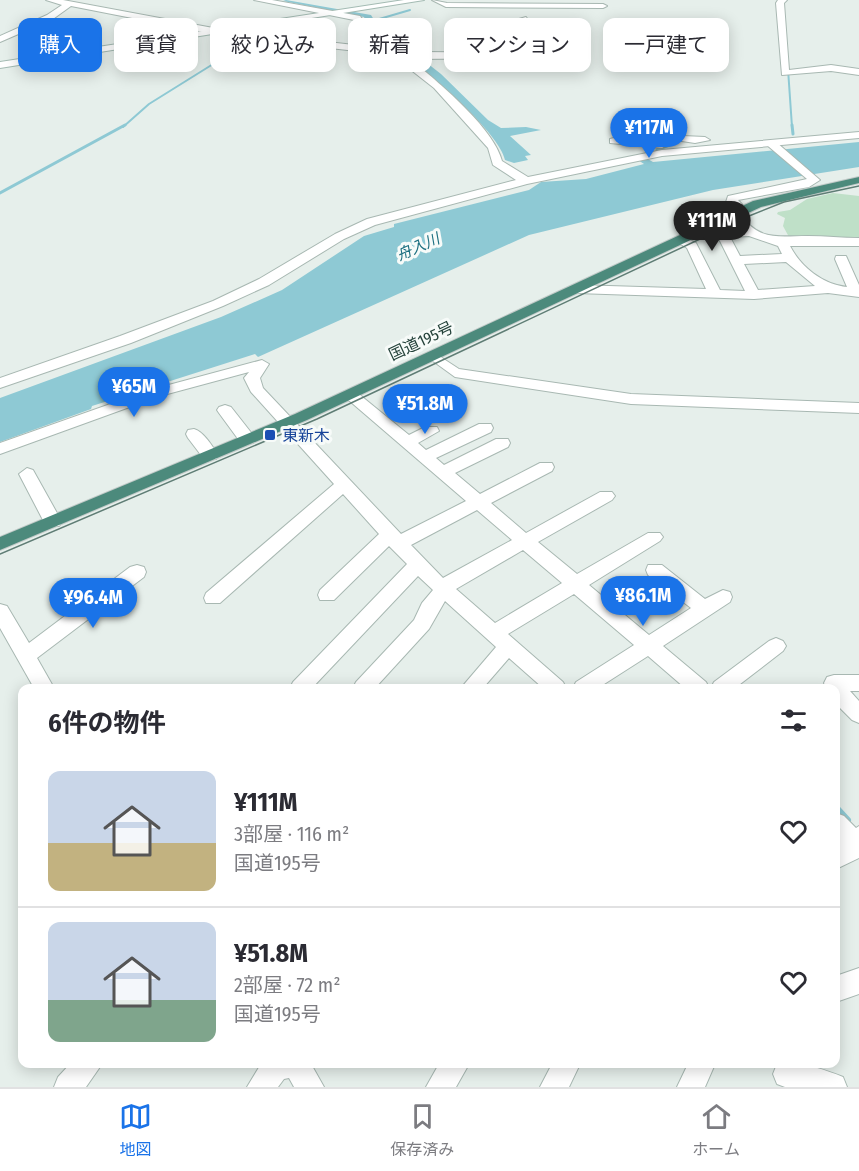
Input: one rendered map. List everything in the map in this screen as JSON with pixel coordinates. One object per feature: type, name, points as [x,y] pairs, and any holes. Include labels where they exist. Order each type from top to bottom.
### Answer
[{"type":"highway","name":"国道195号","points":[[0,544],[288,422],[739,213],[775,198],[859,180]]},
{"type":"street","points":[[50,0],[210,31]]},
{"type":"street","points":[[44,18],[82,0]]},
{"type":"street","points":[[258,0],[357,18]]},
{"type":"street","points":[[306,18],[382,3],[420,0]]},
{"type":"street","points":[[436,0],[446,5],[601,5]]},
{"type":"street","points":[[783,0],[780,3],[785,73],[831,68],[859,72]]},
{"type":"street","points":[[8,24],[18,26]]},
{"type":"street","points":[[0,39],[18,31]]},
{"type":"street","points":[[0,65],[210,33]]},
{"type":"street","points":[[420,72],[437,86],[493,147],[497,164],[526,181]]},
{"type":"street","points":[[657,117],[665,121],[672,134],[678,138]]},
{"type":"street","points":[[0,374],[267,278],[352,220],[473,189],[526,181],[662,153],[859,135]]},
{"type":"street","points":[[614,141],[662,146],[678,138],[768,143],[814,178],[805,185],[732,198],[739,213],[739,225],[785,246],[788,258],[797,268],[828,289]]},
{"type":"street","points":[[0,383],[172,323],[248,290],[289,269],[350,230],[526,181]]},
{"type":"street","points":[[707,227],[724,235],[750,232]]},
{"type":"street","points":[[724,235],[754,295]]},
{"type":"street","points":[[680,240],[692,246],[715,294]]},
{"type":"street","points":[[780,243],[805,240],[859,242]]},
{"type":"street","points":[[735,260],[788,258]]},
{"type":"street","points":[[841,259],[858,293]]},
{"type":"street","points":[[576,289],[754,295],[828,289],[858,293]]},
{"type":"street","points":[[433,356],[455,373],[631,399],[859,408]]},
{"type":"street","points":[[0,449],[253,359]]},
{"type":"street","points":[[193,382],[262,364],[252,378],[252,382],[393,539],[417,565],[492,634],[551,684]]},
{"type":"street","points":[[350,394],[694,684]]},
{"type":"street","points":[[225,410],[247,439]]},
{"type":"street","points":[[425,457],[485,428]]},
{"type":"street","points":[[407,442],[430,431]]},
{"type":"street","points":[[194,434],[210,455]]},
{"type":"street","points":[[443,472],[502,443]]},
{"type":"street","points":[[327,595],[393,539],[478,503],[546,467]]},
{"type":"street","points":[[27,474],[53,522]]},
{"type":"street","points":[[212,598],[344,484]]},
{"type":"street","points":[[367,684],[422,624],[450,583],[606,496]]},
{"type":"street","points":[[492,634],[654,537]]},
{"type":"street","points":[[303,684],[321,657],[360,616],[417,565]]},
{"type":"street","points":[[655,570],[705,609]]},
{"type":"street","points":[[26,656],[137,572]]},
{"type":"street","points":[[589,684],[723,597]]},
{"type":"street","points":[[0,611],[42,684]]},
{"type":"street","points":[[726,684],[776,646]]},
{"type":"street","points":[[474,684],[497,657],[508,648]]},
{"type":"street","points":[[834,684],[859,683]]},
{"type":"street","points":[[840,695],[859,714]]},
{"type":"street","points":[[840,826],[858,842],[849,852],[840,856]]},
{"type":"street","points":[[840,988],[859,981]]},
{"type":"street","points":[[68,1087],[85,1068]]},
{"type":"street","points":[[261,1087],[275,1068]]},
{"type":"street","points":[[297,1068],[310,1087]]},
{"type":"street","points":[[440,1087],[452,1068]]},
{"type":"street","points":[[554,1087],[565,1068]]},
{"type":"street","points":[[787,1075],[833,1087]]},
{"type":"green space","points":[[833,193],[859,196],[859,240],[789,237],[783,226],[785,218],[777,214],[778,212],[790,210],[807,199]]},
{"type":"water","points":[[283,1],[371,15],[373,18],[364,18]]},
{"type":"water","points":[[432,67],[488,120],[501,128],[526,127],[541,130],[510,136],[531,155],[525,156],[528,160],[514,163],[505,160],[500,148],[477,119],[426,72],[432,72]]},
{"type":"water","name":"舟入川","points":[[859,142],[859,167],[713,190],[529,235],[258,357],[255,354],[92,406],[91,409],[0,442],[0,398],[221,317],[282,290],[364,236],[394,227],[394,224],[529,190],[541,182],[586,179],[644,164],[638,160],[646,158],[653,162]]},
{"type":"waterway","points":[[383,18],[410,10]]},
{"type":"waterway","points":[[123,127],[149,104],[210,66]]},
{"type":"waterway","points":[[788,69],[792,127]]},
{"type":"waterway","points":[[0,193],[125,125]]},
{"type":"waterway","points":[[792,125],[793,134]]},
{"type":"waterway","points":[[657,150],[674,143]]},
{"type":"waterway","points":[[840,811],[848,820]]},
{"type":"tram line","points":[[0,554],[317,419],[749,216],[784,202],[859,186]]},
{"type":"place","name":"東新木","points":[[270,435]]}]
